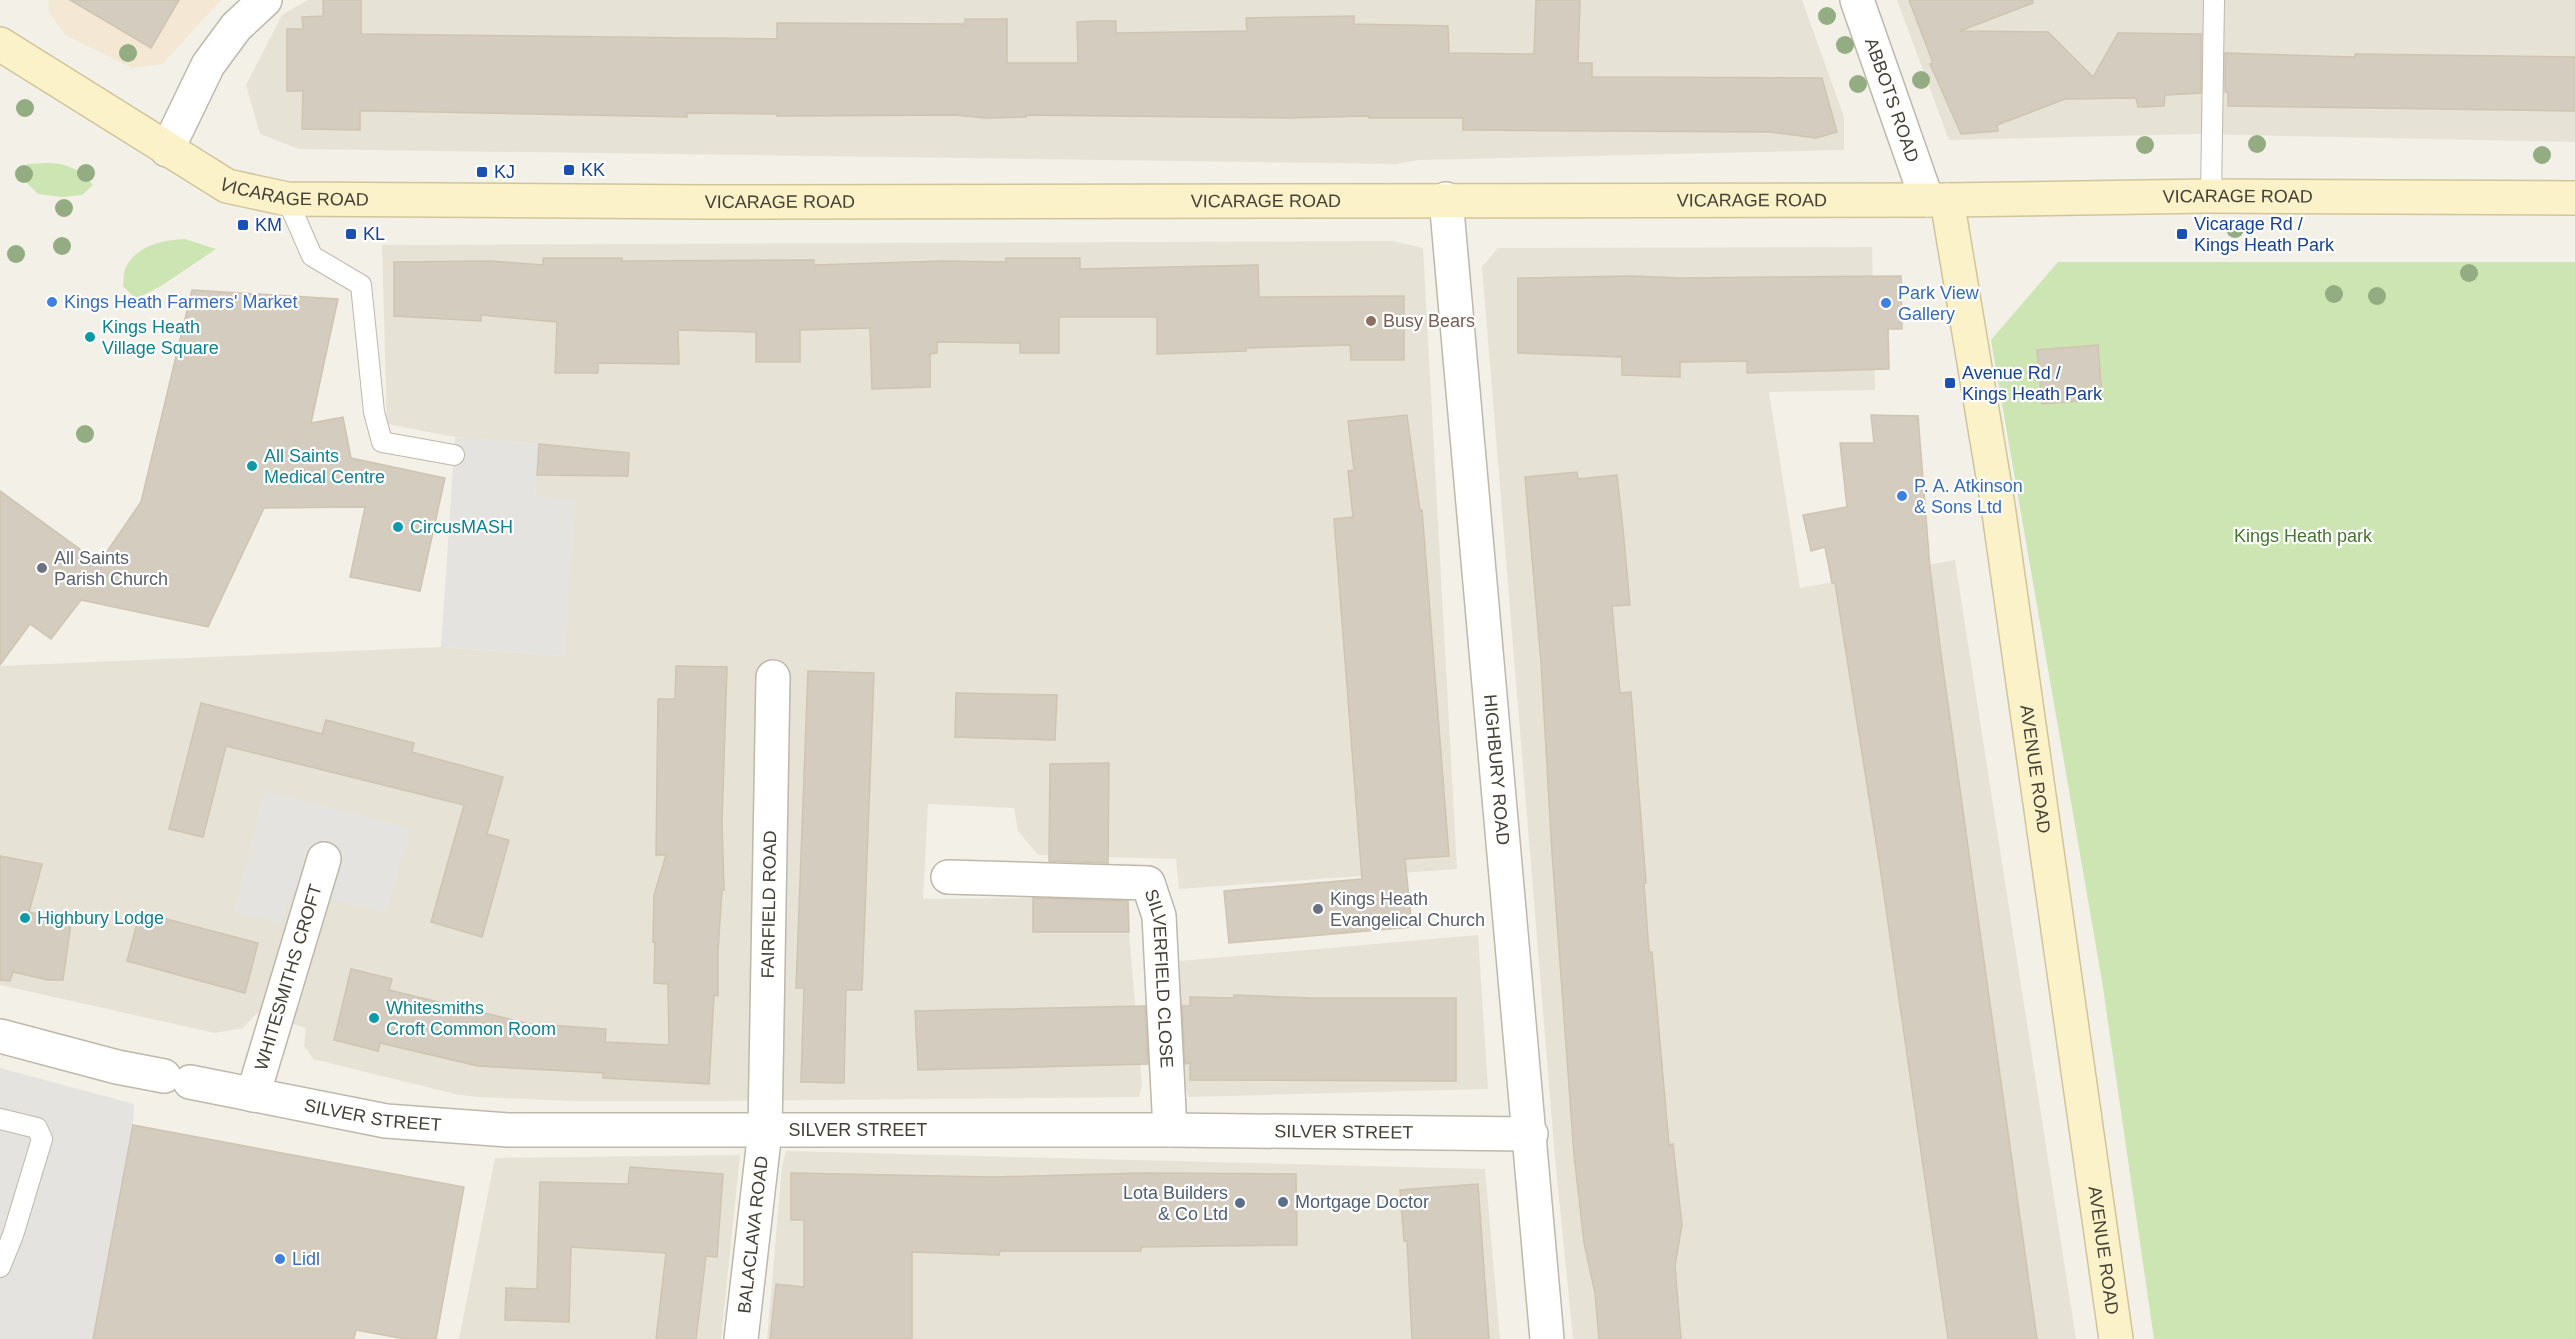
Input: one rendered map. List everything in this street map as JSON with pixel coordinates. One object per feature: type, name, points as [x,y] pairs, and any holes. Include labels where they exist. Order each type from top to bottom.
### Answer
[{"type":"main road","name":"VICARAGE ROAD","points":[[0,44],[227,186],[287,199],[740,201],[1936,200],[2211,196],[2575,198]]},
{"type":"main road","name":"AVENUE ROAD","points":[[1936,200],[1998,506],[2116,1339]]},
{"type":"street","points":[[167,150],[208,65],[236,27],[265,0]]},
{"type":"street","name":"ABBOTS ROAD","points":[[1857,0],[1936,200]]},
{"type":"street","name":"HIGHBURY ROAD","points":[[1446,199],[1531,1134],[1547,1339]]},
{"type":"street","name":"FAIRFIELD ROAD","points":[[765,1131],[773,677]]},
{"type":"street","name":"WHITESMITHS CROFT","points":[[253,1095],[324,859]]},
{"type":"street","name":"SILVERFIELD CLOSE","points":[[948,877],[1148,883],[1159,916],[1170,1130]]},
{"type":"street","name":"SILVER STREET","points":[[0,1036],[117,1067],[386,1121],[497,1129],[1170,1130],[1531,1134]]},
{"type":"street","name":"BALACLAVA ROAD","points":[[741,1339],[765,1131]]},
{"type":"lane","points":[[2211,196],[2214,0]]},
{"type":"lane","points":[[287,199],[312,256],[361,285],[374,412],[382,442],[454,455]]},
{"type":"lane","points":[[0,1119],[37,1128],[42,1139],[13,1235],[0,1267]]},
{"type":"shaded area","points":[[48,0],[221,0],[162,64],[132,68],[65,35],[49,12]]},
{"type":"shaded area","points":[[308,0],[1802,0],[1844,117],[1844,150],[1419,160],[1396,164],[299,149],[260,134],[246,85],[282,15]]},
{"type":"shaded area","points":[[1897,0],[2575,0],[2575,142],[2197,134],[1949,140]]},
{"type":"shaded area","points":[[1392,241],[1423,248],[1457,869],[1179,889],[1176,859],[1038,855],[1018,831],[1014,808],[928,804],[923,899],[1128,897],[1142,1086],[1139,1097],[574,1101],[477,1097],[455,1094],[313,1059],[304,1045],[306,1028],[257,1013],[243,1028],[215,1033],[0,985],[0,666],[441,647],[564,656],[535,497],[538,444],[455,437],[387,424],[382,245]]},
{"type":"shaded area","points":[[1872,247],[1875,390],[1769,392],[1800,588],[1955,560],[2076,1339],[1573,1339],[1555,1158],[1482,267],[1498,248]]},
{"type":"shaded area","points":[[455,437],[539,444],[535,496],[575,500],[564,656],[441,647]]},
{"type":"shaded area","points":[[264,791],[411,828],[385,913],[292,890],[281,924],[235,912]]},
{"type":"shaded area","points":[[1478,935],[1488,1089],[1189,1097],[1182,1079],[1180,961]]},
{"type":"shaded area","points":[[0,1068],[134,1104],[133,1125],[93,1339],[0,1339]]},
{"type":"shaded area","points":[[786,1151],[1485,1169],[1500,1339],[767,1339],[782,1167]]},
{"type":"shaded area","points":[[740,1155],[721,1339],[459,1339],[495,1158]]},
{"type":"green space","points":[[45,163],[72,168],[93,185],[82,195],[63,197],[38,194],[19,175],[28,164]]},
{"type":"green space","points":[[185,239],[216,249],[161,286],[136,299],[123,286],[125,269],[137,253],[160,242]]},
{"type":"green space","name":"Kings Heath park","points":[[2058,262],[2575,262],[2575,1339],[2154,1339],[2102,981],[1991,340]]},
{"type":"building","points":[[70,0],[179,0],[151,48]]},
{"type":"building","points":[[323,0],[361,0],[361,34],[777,39],[777,23],[965,24],[965,19],[1007,19],[1007,63],[1078,63],[1077,22],[1093,21],[1116,21],[1116,33],[1247,31],[1246,18],[1354,16],[1354,24],[1448,26],[1449,53],[1534,54],[1536,0],[1580,0],[1578,63],[1592,63],[1592,77],[1822,78],[1837,132],[1816,138],[1771,132],[1463,130],[1463,118],[1369,118],[1369,116],[1288,118],[1026,115],[1026,117],[986,118],[955,115],[777,116],[777,114],[687,113],[687,117],[379,111],[360,111],[360,130],[302,129],[303,91],[287,91],[287,29],[303,29],[302,17],[323,16]]},
{"type":"building","points":[[1909,0],[2033,0],[2033,3],[1960,31],[2048,32],[2093,77],[2118,33],[2201,34],[2201,93],[2165,95],[2164,106],[2138,107],[2136,98],[2065,99],[1997,125],[1998,131],[1961,134],[1930,64],[1933,63]]},
{"type":"building","points":[[2225,53],[2355,57],[2355,54],[2575,57],[2575,111],[2228,106],[2228,92],[2225,92]]},
{"type":"building","points":[[543,258],[622,258],[622,261],[814,260],[814,265],[943,261],[1006,262],[1006,258],[1080,258],[1080,269],[1258,265],[1259,297],[1404,296],[1404,360],[1351,360],[1350,345],[1246,348],[1246,351],[1157,354],[1157,317],[1059,317],[1059,353],[1020,353],[1020,343],[937,342],[937,353],[930,354],[930,387],[872,389],[870,328],[800,330],[800,362],[756,362],[756,332],[678,330],[679,364],[598,363],[598,373],[555,373],[557,322],[481,315],[481,321],[394,316],[394,262],[491,261],[543,265]]},
{"type":"building","points":[[1633,276],[1680,278],[1901,276],[1902,329],[1888,329],[1889,369],[1747,373],[1747,361],[1680,362],[1680,377],[1622,375],[1622,357],[1518,353],[1518,278]]},
{"type":"building","name":"All Saints Medical Centre","points":[[192,290],[338,299],[311,423],[343,417],[351,458],[445,478],[420,591],[350,577],[365,507],[264,508],[208,627],[81,600],[51,639],[30,624],[0,665],[0,491],[99,563],[141,502]]},
{"type":"building","points":[[2098,345],[2102,399],[2042,404],[2037,350]]},
{"type":"building","points":[[1407,415],[1420,511],[1422,510],[1449,856],[1405,859],[1412,927],[1229,943],[1224,891],[1362,879],[1334,519],[1353,517],[1348,471],[1354,470],[1348,421]]},
{"type":"building","points":[[1871,415],[1918,416],[1930,568],[1941,654],[2037,1339],[1948,1339],[1880,867],[1835,583],[1832,583],[1825,547],[1811,551],[1803,515],[1847,507],[1840,443],[1874,443]]},
{"type":"building","points":[[539,444],[629,453],[628,476],[537,475]]},
{"type":"building","points":[[1577,472],[1578,479],[1617,475],[1630,605],[1612,606],[1620,693],[1631,692],[1649,952],[1652,952],[1669,1145],[1673,1144],[1682,1225],[1675,1265],[1681,1339],[1599,1339],[1595,1293],[1584,1243],[1574,1155],[1541,662],[1525,477]]},
{"type":"building","points":[[676,666],[727,667],[722,821],[724,890],[722,890],[718,951],[718,996],[714,995],[709,1084],[603,1078],[603,1073],[478,1066],[380,1043],[378,1051],[334,1040],[351,969],[392,979],[389,990],[530,1024],[606,1029],[605,1042],[669,1045],[668,984],[654,983],[655,942],[653,942],[654,895],[666,855],[656,855],[658,699],[675,699]]},
{"type":"building","points":[[808,671],[874,673],[862,990],[846,990],[844,1083],[801,1082],[804,988],[796,988]]},
{"type":"building","points":[[956,693],[1057,695],[1055,740],[955,737]]},
{"type":"building","points":[[201,703],[322,734],[326,720],[414,743],[412,752],[503,777],[487,834],[509,840],[482,937],[431,922],[464,805],[226,746],[203,837],[169,829]]},
{"type":"building","points":[[1109,763],[1108,863],[1049,861],[1050,764]]},
{"type":"building","name":"Highbury Lodge","points":[[0,856],[42,864],[29,912],[71,923],[63,980],[48,980],[13,972],[10,981],[0,980]]},
{"type":"building","points":[[1033,898],[1128,901],[1129,932],[1033,932]]},
{"type":"building","points":[[140,912],[258,943],[245,993],[127,961]]},
{"type":"building","points":[[1234,995],[1311,998],[1456,998],[1456,1081],[1190,1080],[1190,1063],[1185,1064],[1182,1006],[1190,1006],[1190,997],[1234,998]]},
{"type":"building","points":[[1145,1006],[1148,1064],[918,1070],[915,1011]]},
{"type":"building","name":"Lidl","points":[[133,1125],[464,1187],[436,1339],[405,1339],[356,1330],[354,1339],[93,1339]]},
{"type":"building","points":[[630,1167],[723,1174],[717,1257],[706,1256],[696,1339],[656,1339],[666,1253],[571,1247],[569,1322],[505,1320],[506,1288],[537,1289],[540,1182],[628,1184]]},
{"type":"building","points":[[791,1173],[993,1177],[1141,1173],[1296,1174],[1297,1245],[1141,1247],[1141,1251],[1000,1251],[999,1255],[912,1252],[912,1339],[770,1339],[776,1284],[804,1287],[804,1220],[791,1220]]},
{"type":"building","points":[[1478,1184],[1489,1339],[1412,1339],[1407,1241],[1404,1241],[1400,1190]]},
{"type":"place","name":"KK","points":[[569,170]]},
{"type":"place","name":"KJ","points":[[482,172]]},
{"type":"place","name":"KM","points":[[243,225]]},
{"type":"place","name":"KL","points":[[351,234]]},
{"type":"place","name":"Vicarage Rd / Kings Heath Park","points":[[2182,234]]},
{"type":"place","name":"Kings Heath Farmers' Market","points":[[52,302]]},
{"type":"place","name":"Park View Gallery","points":[[1886,303]]},
{"type":"place","name":"Busy Bears","points":[[1371,321]]},
{"type":"place","name":"Kings Heath Village Square","points":[[90,337]]},
{"type":"place","name":"Avenue Rd / Kings Heath Park","points":[[1950,383]]},
{"type":"place","name":"All Saints Medical Centre","points":[[252,466]]},
{"type":"place","name":"P. A. Atkinson & Sons Ltd","points":[[1902,496]]},
{"type":"place","name":"CircusMASH","points":[[398,527]]},
{"type":"place","name":"All Saints Parish Church","points":[[42,568]]},
{"type":"place","name":"Kings Heath Evangelical Church","points":[[1318,909]]},
{"type":"place","name":"Highbury Lodge","points":[[25,918]]},
{"type":"place","name":"Whitesmiths Croft Common Room","points":[[374,1018]]},
{"type":"place","name":"Mortgage Doctor","points":[[1283,1202]]},
{"type":"place","name":"Lota Builders & Co Ltd","points":[[1240,1203]]},
{"type":"place","name":"Lidl","points":[[280,1259]]}]
